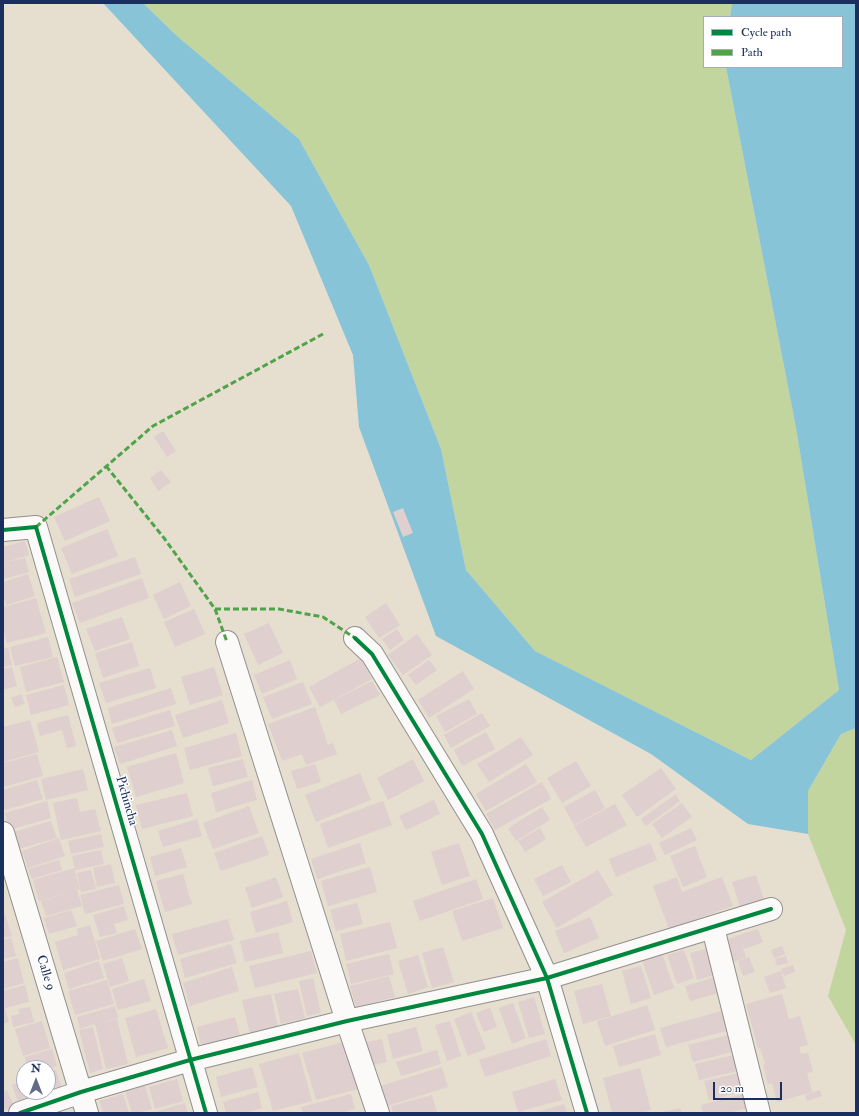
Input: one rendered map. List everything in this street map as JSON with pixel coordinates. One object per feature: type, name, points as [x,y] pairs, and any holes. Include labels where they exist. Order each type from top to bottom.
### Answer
[{"type":"street","name":"Pichincha","points":[[3,530],[36,527],[206,1113]]},
{"type":"street","points":[[355,638],[372,654],[482,834],[547,978],[587,1113]]},
{"type":"street","points":[[227,642],[347,1021],[378,1113]]},
{"type":"street","name":"Calle 9","points":[[3,833],[87,1113]]},
{"type":"street","points":[[20,1113],[81,1092],[190,1060],[347,1021],[547,978],[771,909]]},
{"type":"street","points":[[712,928],[759,1113]]},
{"type":"green space","points":[[143,3],[732,3],[730,16],[703,16],[703,68],[726,68],[796,428],[839,690],[751,760],[535,651],[466,570],[441,449],[369,265],[299,139],[177,36]]},
{"type":"green space","points":[[856,728],[856,1045],[828,996],[846,930],[808,834],[808,791],[841,734]]},
{"type":"water","points":[[103,3],[143,3],[177,36],[299,139],[369,265],[441,449],[466,570],[535,651],[751,760],[839,690],[796,428],[726,68],[843,68],[843,16],[730,16],[732,3],[856,3],[856,728],[841,734],[808,791],[808,834],[748,824],[651,754],[436,636],[359,427],[353,355],[291,206]]},
{"type":"building","points":[[163,431],[176,451],[167,457],[154,437]]},
{"type":"building","points":[[161,470],[171,482],[158,491],[150,478]]},
{"type":"building","points":[[99,497],[110,521],[65,541],[54,517]]},
{"type":"building","points":[[403,508],[413,533],[403,537],[393,512]]},
{"type":"building","points":[[107,529],[118,556],[72,574],[61,548]]},
{"type":"building","points":[[25,541],[29,555],[3,563],[3,547]]},
{"type":"building","points":[[135,557],[141,574],[75,597],[69,579]]},
{"type":"building","points":[[25,558],[29,572],[4,579],[3,563]]},
{"type":"building","points":[[28,574],[35,596],[6,605],[3,595],[3,582]]},
{"type":"building","points":[[142,578],[149,598],[80,623],[72,603]]},
{"type":"building","points":[[180,582],[191,606],[164,619],[153,595]]},
{"type":"building","points":[[36,598],[46,633],[7,643],[3,629],[3,607]]},
{"type":"building","points":[[386,603],[400,625],[379,638],[365,617]]},
{"type":"building","points":[[194,609],[205,634],[175,647],[164,622]]},
{"type":"building","points":[[122,617],[130,639],[95,651],[86,629]]},
{"type":"building","points":[[269,623],[283,653],[258,665],[244,634]]},
{"type":"building","points":[[397,629],[404,640],[390,650],[382,639]]},
{"type":"building","points":[[417,634],[432,655],[403,675],[388,655]]},
{"type":"building","points":[[48,637],[53,657],[15,666],[10,647]]},
{"type":"building","points":[[132,642],[139,666],[103,678],[95,653]]},
{"type":"building","points":[[8,648],[12,665],[3,667],[3,649]]},
{"type":"building","points":[[57,657],[64,682],[26,692],[20,667]]},
{"type":"building","points":[[361,658],[372,679],[320,707],[309,687]]},
{"type":"building","points":[[290,660],[297,679],[262,694],[254,675]]},
{"type":"building","points":[[429,660],[437,670],[416,685],[408,675]]},
{"type":"building","points":[[12,667],[17,686],[3,690],[3,669]]},
{"type":"building","points":[[214,667],[223,695],[190,705],[181,677]]},
{"type":"building","points":[[150,668],[156,688],[106,703],[99,683]]},
{"type":"building","points":[[463,671],[474,689],[429,718],[418,700]]},
{"type":"building","points":[[372,681],[380,695],[341,714],[334,700]]},
{"type":"building","points":[[303,682],[312,704],[272,719],[263,697]]},
{"type":"building","points":[[64,685],[69,705],[31,715],[26,695]]},
{"type":"building","points":[[171,688],[176,704],[112,724],[108,708]]},
{"type":"building","points":[[21,694],[25,704],[15,707],[11,698]]},
{"type":"building","points":[[469,699],[477,714],[445,732],[436,716]]},
{"type":"building","points":[[222,700],[229,723],[183,738],[175,715]]},
{"type":"building","points":[[315,707],[328,745],[333,743],[337,754],[306,765],[302,754],[282,761],[268,724]]},
{"type":"building","points":[[170,710],[175,726],[117,743],[112,728]]},
{"type":"building","points":[[482,713],[490,726],[451,748],[444,735]]},
{"type":"building","points":[[68,715],[76,746],[67,748],[62,730],[40,736],[37,723]]},
{"type":"building","points":[[30,720],[39,752],[3,762],[3,727]]},
{"type":"building","points":[[172,730],[177,746],[120,764],[114,747]]},
{"type":"building","points":[[486,732],[495,749],[462,766],[454,750]]},
{"type":"building","points":[[236,733],[242,756],[190,770],[184,748]]},
{"type":"building","points":[[521,737],[533,755],[489,782],[477,764]]},
{"type":"building","points":[[176,753],[184,783],[136,797],[127,767]]},
{"type":"building","points":[[37,754],[43,776],[3,787],[3,763]]},
{"type":"building","points":[[243,759],[248,777],[213,786],[208,768]]},
{"type":"building","points":[[413,759],[424,781],[388,800],[377,778]]},
{"type":"building","points":[[576,761],[591,786],[562,803],[547,778]]},
{"type":"building","points":[[315,764],[321,782],[297,789],[291,771]]},
{"type":"building","points":[[526,764],[537,782],[486,811],[476,794]]},
{"type":"building","points":[[661,768],[676,789],[637,817],[622,795]]},
{"type":"building","points":[[83,769],[88,790],[46,800],[41,779]]},
{"type":"building","points":[[360,773],[371,800],[316,822],[305,795]]},
{"type":"building","points":[[37,780],[43,799],[5,810],[3,803],[3,790]]},
{"type":"building","points":[[252,780],[257,800],[216,812],[211,793]]},
{"type":"building","points":[[542,782],[551,799],[495,830],[486,814]]},
{"type":"building","points":[[595,790],[605,808],[574,825],[564,807]]},
{"type":"building","points":[[187,793],[193,816],[142,829],[136,805]]},
{"type":"building","points":[[676,794],[680,801],[646,826],[641,819]]},
{"type":"building","points":[[77,798],[80,812],[95,809],[101,831],[61,840],[53,803]]},
{"type":"building","points":[[434,800],[440,814],[406,830],[399,816]]},
{"type":"building","points":[[47,801],[51,818],[9,830],[5,813]]},
{"type":"building","points":[[383,801],[392,825],[328,848],[320,824]]},
{"type":"building","points":[[682,803],[692,817],[662,838],[652,824]]},
{"type":"building","points":[[615,804],[627,825],[586,847],[574,826]]},
{"type":"building","points":[[249,806],[259,833],[213,849],[203,823]]},
{"type":"building","points":[[542,807],[550,820],[516,841],[508,828]]},
{"type":"building","points":[[197,819],[202,836],[163,847],[158,831]]},
{"type":"building","points":[[51,821],[57,838],[15,850],[10,833]]},
{"type":"building","points":[[540,828],[546,839],[525,852],[518,841]]},
{"type":"building","points":[[691,828],[697,840],[665,855],[659,843]]},
{"type":"building","points":[[101,834],[104,847],[71,854],[68,841]]},
{"type":"building","points":[[262,836],[269,855],[221,871],[214,853]]},
{"type":"building","points":[[59,838],[65,856],[28,868],[22,851]]},
{"type":"building","points":[[360,843],[366,863],[317,879],[311,859]]},
{"type":"building","points":[[459,843],[470,876],[442,885],[431,852]]},
{"type":"building","points":[[650,843],[657,860],[616,877],[609,859]]},
{"type":"building","points":[[695,846],[707,877],[683,887],[670,856]]},
{"type":"building","points":[[181,848],[187,867],[155,876],[150,857]]},
{"type":"building","points":[[101,850],[104,864],[75,870],[72,856]]},
{"type":"building","points":[[59,860],[62,870],[32,879],[28,869]]},
{"type":"building","points":[[111,864],[115,883],[97,887],[93,868]]},
{"type":"building","points":[[562,865],[571,882],[543,896],[534,879]]},
{"type":"building","points":[[370,867],[377,892],[328,906],[321,881]]},
{"type":"building","points":[[74,868],[80,889],[39,901],[33,880]]},
{"type":"building","points":[[91,870],[96,889],[81,892],[77,873]]},
{"type":"building","points":[[598,870],[613,895],[557,928],[542,902]]},
{"type":"building","points":[[183,874],[192,904],[165,912],[156,881]]},
{"type":"building","points":[[756,875],[764,900],[740,907],[732,882]]},
{"type":"building","points":[[276,877],[283,897],[252,908],[245,888]]},
{"type":"building","points":[[677,877],[682,892],[722,877],[733,906],[669,929],[653,886]]},
{"type":"building","points":[[476,879],[483,899],[420,921],[413,901]]},
{"type":"building","points":[[119,885],[124,904],[85,914],[80,895]]},
{"type":"building","points":[[77,890],[82,906],[46,916],[41,901]]},
{"type":"building","points":[[493,898],[503,928],[462,941],[452,911]]},
{"type":"building","points":[[287,901],[293,922],[256,933],[250,912]]},
{"type":"building","points":[[357,903],[363,924],[336,931],[330,910]]},
{"type":"building","points":[[124,906],[128,920],[114,924],[117,933],[100,937],[93,915]]},
{"type":"building","points":[[3,908],[12,936],[3,938]]},
{"type":"building","points":[[71,910],[77,926],[49,934],[44,918]]},
{"type":"building","points":[[590,917],[599,938],[564,953],[555,931]]},
{"type":"building","points":[[228,919],[234,940],[178,955],[172,934]]},
{"type":"building","points":[[390,922],[397,948],[346,961],[340,934]]},
{"type":"building","points":[[90,925],[100,959],[63,970],[55,942],[78,935],[77,929]]},
{"type":"building","points":[[135,929],[142,949],[103,961],[96,941]]},
{"type":"building","points":[[758,929],[763,942],[744,949],[739,935]]},
{"type":"building","points":[[278,932],[283,953],[245,962],[240,941]]},
{"type":"building","points":[[739,935],[746,957],[731,963],[723,941]]},
{"type":"building","points":[[11,938],[16,956],[3,959],[3,940]]},
{"type":"building","points":[[231,944],[237,963],[185,978],[180,959]]},
{"type":"building","points":[[782,946],[785,954],[774,958],[771,950]]},
{"type":"building","points":[[443,947],[454,982],[432,988],[422,953]]},
{"type":"building","points":[[706,949],[713,975],[697,980],[690,953]]},
{"type":"building","points":[[684,950],[694,978],[677,984],[667,955]]},
{"type":"building","points":[[311,951],[317,973],[255,988],[249,966]]},
{"type":"building","points":[[662,953],[674,988],[654,995],[642,960]]},
{"type":"building","points":[[389,954],[394,974],[351,984],[346,964]]},
{"type":"building","points":[[418,955],[428,987],[408,994],[398,961]]},
{"type":"building","points":[[786,956],[788,963],[777,966],[775,959]]},
{"type":"building","points":[[749,957],[755,972],[743,976],[738,961]]},
{"type":"building","points":[[18,958],[24,983],[3,989],[3,962]]},
{"type":"building","points":[[122,958],[129,981],[110,987],[103,964]]},
{"type":"building","points":[[99,961],[104,978],[69,989],[64,973]]},
{"type":"building","points":[[793,965],[795,972],[784,976],[781,969]]},
{"type":"building","points":[[641,966],[651,998],[631,1004],[622,971]]},
{"type":"building","points":[[232,967],[239,991],[190,1006],[183,983]]},
{"type":"building","points":[[781,971],[786,988],[770,993],[764,977]]},
{"type":"building","points":[[389,976],[395,997],[356,1007],[350,986]]},
{"type":"building","points":[[715,977],[719,993],[690,1001],[685,986]]},
{"type":"building","points":[[313,978],[321,1013],[307,1016],[299,981]]},
{"type":"building","points":[[144,979],[151,1001],[118,1010],[112,989]]},
{"type":"building","points":[[107,980],[114,1004],[75,1015],[68,991]]},
{"type":"building","points":[[602,984],[611,1016],[583,1024],[574,991]]},
{"type":"building","points":[[25,985],[29,1002],[5,1008],[9,1022],[3,1024],[3,991]]},
{"type":"building","points":[[298,989],[305,1018],[281,1024],[274,994]]},
{"type":"building","points":[[271,994],[278,1027],[250,1034],[242,1000]]},
{"type":"building","points":[[782,994],[789,1019],[800,1016],[808,1045],[799,1047],[801,1054],[808,1053],[813,1072],[807,1073],[812,1092],[777,1102],[772,1083],[768,1084],[763,1065],[765,1064],[760,1048],[758,1048],[746,1004]]},
{"type":"building","points":[[534,997],[545,1034],[529,1038],[518,1002]]},
{"type":"building","points":[[513,1003],[526,1038],[512,1044],[499,1008]]},
{"type":"building","points":[[647,1005],[655,1030],[605,1046],[597,1021]]},
{"type":"building","points":[[115,1006],[118,1018],[97,1024],[117,1019],[128,1064],[106,1069],[95,1024],[80,1029],[77,1017]]},
{"type":"building","points":[[30,1007],[34,1022],[13,1027],[11,1016],[20,1014],[18,1009]]},
{"type":"building","points":[[490,1008],[497,1027],[484,1032],[476,1013]]},
{"type":"building","points":[[156,1009],[168,1048],[136,1057],[125,1018]]},
{"type":"building","points":[[725,1010],[730,1030],[666,1047],[660,1028]]},
{"type":"building","points":[[471,1012],[486,1049],[468,1056],[454,1019]]},
{"type":"building","points":[[235,1017],[240,1035],[201,1045],[197,1027]]},
{"type":"building","points":[[42,1021],[50,1048],[23,1056],[15,1029]]},
{"type":"building","points":[[450,1021],[461,1056],[447,1061],[435,1025]]},
{"type":"building","points":[[93,1027],[103,1069],[90,1073],[79,1030]]},
{"type":"building","points":[[416,1027],[423,1051],[393,1059],[387,1035]]},
{"type":"building","points":[[655,1034],[661,1055],[619,1067],[613,1046]]},
{"type":"building","points":[[732,1034],[736,1051],[693,1062],[688,1045]]},
{"type":"building","points":[[382,1039],[387,1062],[372,1065],[367,1042]]},
{"type":"building","points":[[546,1039],[551,1056],[485,1077],[479,1060]]},
{"type":"building","points":[[344,1042],[358,1089],[316,1100],[302,1053]]},
{"type":"building","points":[[52,1049],[55,1060],[26,1060],[25,1057]]},
{"type":"building","points":[[437,1050],[441,1064],[401,1076],[396,1062]]},
{"type":"building","points":[[299,1053],[312,1101],[273,1111],[259,1064]]},
{"type":"building","points":[[734,1055],[737,1071],[699,1080],[695,1064]]},
{"type":"building","points":[[252,1067],[258,1087],[221,1097],[216,1077]]},
{"type":"building","points":[[442,1067],[448,1087],[387,1106],[380,1086]]},
{"type":"building","points":[[640,1068],[651,1110],[641,1113],[612,1113],[603,1078]]},
{"type":"building","points":[[56,1070],[62,1089],[56,1091]]},
{"type":"building","points":[[739,1073],[743,1091],[709,1100],[704,1081]]},
{"type":"building","points":[[177,1079],[183,1101],[155,1109],[149,1087]]},
{"type":"building","points":[[555,1079],[562,1100],[518,1112],[512,1092]]},
{"type":"building","points":[[16,1084],[16,1096],[12,1085]]},
{"type":"building","points":[[145,1086],[152,1109],[132,1113],[125,1091]]},
{"type":"building","points":[[7,1090],[14,1106],[3,1111],[3,1092]]},
{"type":"building","points":[[820,1090],[822,1096],[807,1101],[805,1095]]},
{"type":"building","points":[[258,1092],[262,1108],[246,1113],[226,1113],[223,1102]]},
{"type":"building","points":[[748,1093],[752,1107],[728,1113],[703,1113],[701,1105]]},
{"type":"building","points":[[123,1094],[129,1113],[103,1113],[99,1101]]},
{"type":"building","points":[[351,1094],[355,1109],[341,1113],[303,1113],[301,1107]]},
{"type":"building","points":[[432,1095],[437,1113],[393,1113],[391,1106]]},
{"type":"building","points":[[17,1100],[32,1100],[19,1105]]},
{"type":"building","points":[[185,1103],[188,1113],[151,1113]]},
{"type":"building","points":[[564,1104],[567,1113],[534,1113]]},
{"type":"building","points":[[680,1108],[682,1113],[662,1113],[662,1112]]},
{"type":"marked path","points":[[36,527],[153,426],[323,334]]},
{"type":"marked path","points":[[106,466],[164,538],[215,609],[227,642]]},
{"type":"marked path","points":[[215,609],[279,609],[323,617],[355,638]]},
{"type":"cycle path","points":[[3,530],[36,527],[206,1113]]},
{"type":"cycle path","points":[[355,638],[372,654],[482,834],[547,978],[587,1113]]},
{"type":"cycle path","points":[[20,1113],[81,1092],[190,1060],[347,1021],[547,978],[771,909]]}]
